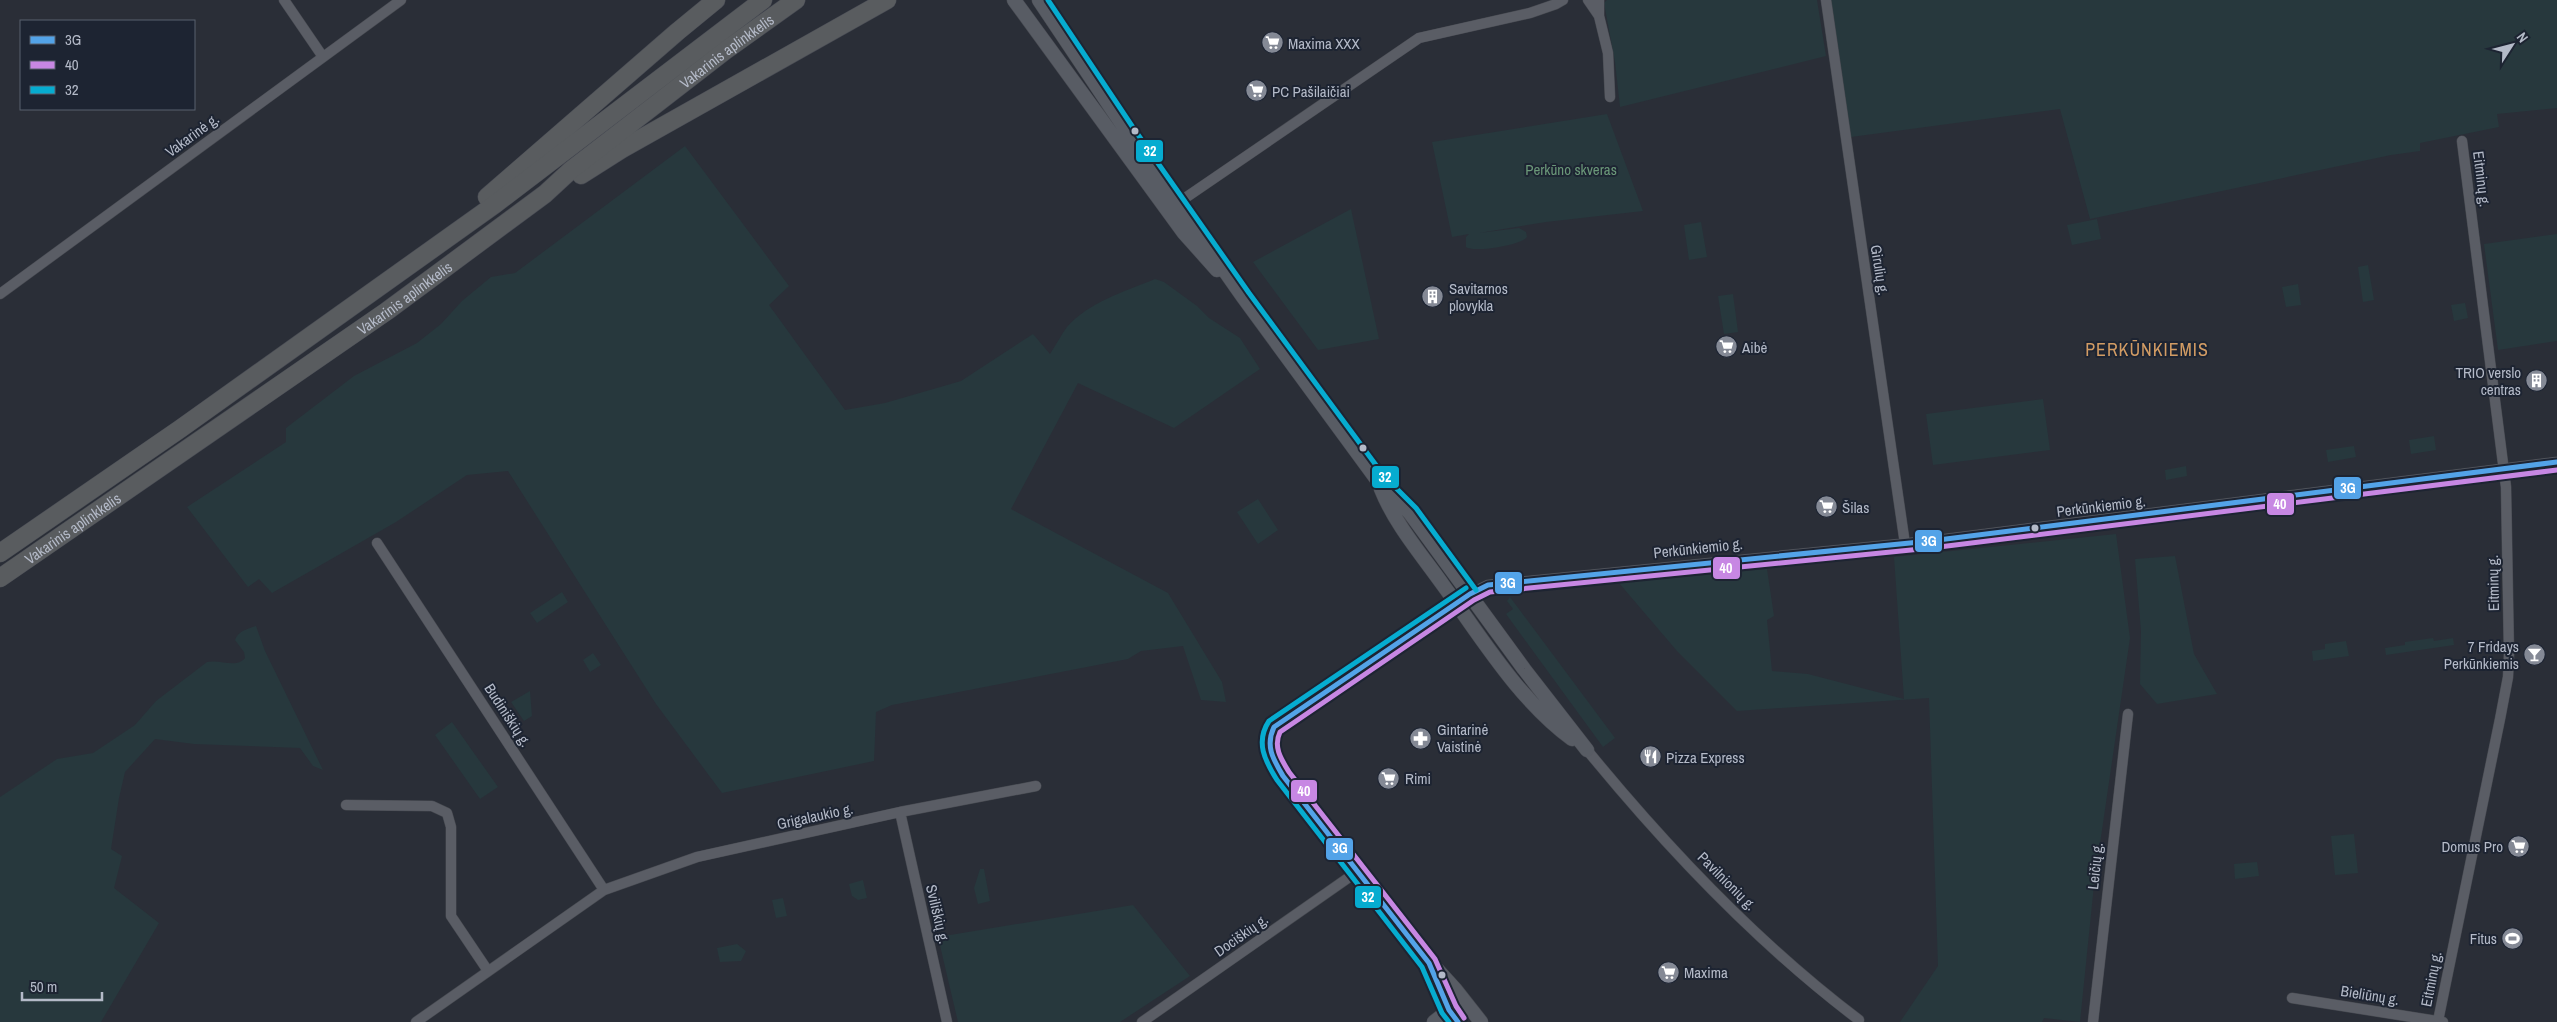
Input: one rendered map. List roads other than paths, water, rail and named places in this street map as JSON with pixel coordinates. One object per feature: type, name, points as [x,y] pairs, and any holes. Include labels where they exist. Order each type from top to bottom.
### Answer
[{"type":"highway","points":[[444,240],[476,206],[716,0]]},
{"type":"highway","name":"Vakarinis aplinkkelis","points":[[0,553],[180,430],[494,205],[763,0]]},
{"type":"highway","name":"Vakarinis aplinkkelis","points":[[0,578],[338,346],[545,194],[571,170],[726,50],[796,0]]},
{"type":"highway","points":[[545,194],[887,0]]},
{"type":"street","points":[[284,0],[323,57]]},
{"type":"street","name":"Vakarinė g.","points":[[0,294],[401,0]]},
{"type":"street","name":"Pavilnionių g.","points":[[1014,0],[1172,207]]},
{"type":"street","name":"Pavilnionių g.","points":[[1039,0],[1128,133],[1196,248],[1243,297],[1378,481],[1410,513],[1587,750],[1712,892],[1792,967],[1859,1020]]},
{"type":"street","points":[[1172,207],[1419,38],[1530,13],[1548,3],[1556,4],[1563,0]]},
{"type":"street","points":[[1588,0],[1599,16]]},
{"type":"street","points":[[1599,0],[1599,16],[1608,53],[1610,97]]},
{"type":"street","name":"Girulių g.","points":[[1826,0],[1905,544]]},
{"type":"street","name":"Eitminų g.","points":[[2438,1021],[2508,677],[2505,469],[2462,141]]},
{"type":"street","name":"Perkūnkiemio g.","points":[[1470,594],[1488,585],[1762,556],[1905,544],[2104,521],[2557,462]]},
{"type":"street","name":"Pavilnionių g.","points":[[1378,481],[1398,522],[1513,680],[1554,726],[1587,750]]},
{"type":"street","name":"Budiniškių g.","points":[[377,543],[604,890]]},
{"type":"street","points":[[1470,594],[1274,727],[1269,736],[1269,754],[1429,963],[1463,999],[1478,1021]]},
{"type":"street","name":"Leičių g.","points":[[2093,1022],[2128,714]]},
{"type":"street","name":"Grigalaukio g.","points":[[604,890],[697,857],[900,812],[1036,786]]},
{"type":"street","points":[[346,805],[432,806],[447,813],[451,827],[451,916],[488,971]]},
{"type":"street","name":"Sviliškių g.","points":[[900,812],[947,1022]]},
{"type":"street","name":"Dociškių g.","points":[[1142,1022],[1358,871]]},
{"type":"street","points":[[416,1022],[604,890]]},
{"type":"street","points":[[1429,963],[1449,1010],[1458,1022]]},
{"type":"street","name":"Bieliūnų g.","points":[[2292,998],[2443,1022]]},
{"type":"street","points":[[1434,1022],[1463,999]]},
{"type":"place","name":"Maxima XXX","points":[[1272,43]]},
{"type":"place","name":"PC Pašilaičiai","points":[[1256,91]]},
{"type":"place","name":"Savitarnos plovykla","points":[[1433,297]]},
{"type":"place","name":"Aibė","points":[[1726,347]]},
{"type":"place","name":"TRIO verslo centras","points":[[2537,381]]},
{"type":"place","name":"Šilas","points":[[1826,507]]},
{"type":"place","name":"7 Fridays Perkūnkiemis","points":[[2535,655]]},
{"type":"place","name":"Gintarinė Vaistinė","points":[[1421,738]]},
{"type":"place","name":"Pizza Express","points":[[1650,757]]},
{"type":"place","name":"Rimi","points":[[1389,778]]},
{"type":"place","name":"Domus Pro","points":[[2519,846]]},
{"type":"place","name":"Fitus","points":[[2513,938]]},
{"type":"place","name":"Maxima","points":[[1668,972]]},
{"type":"district","name":"PERKŪNKIEMIS","points":[[2147,349]]},
{"type":"park label","name":"Perkūno skveras","points":[[1571,169]]}]
